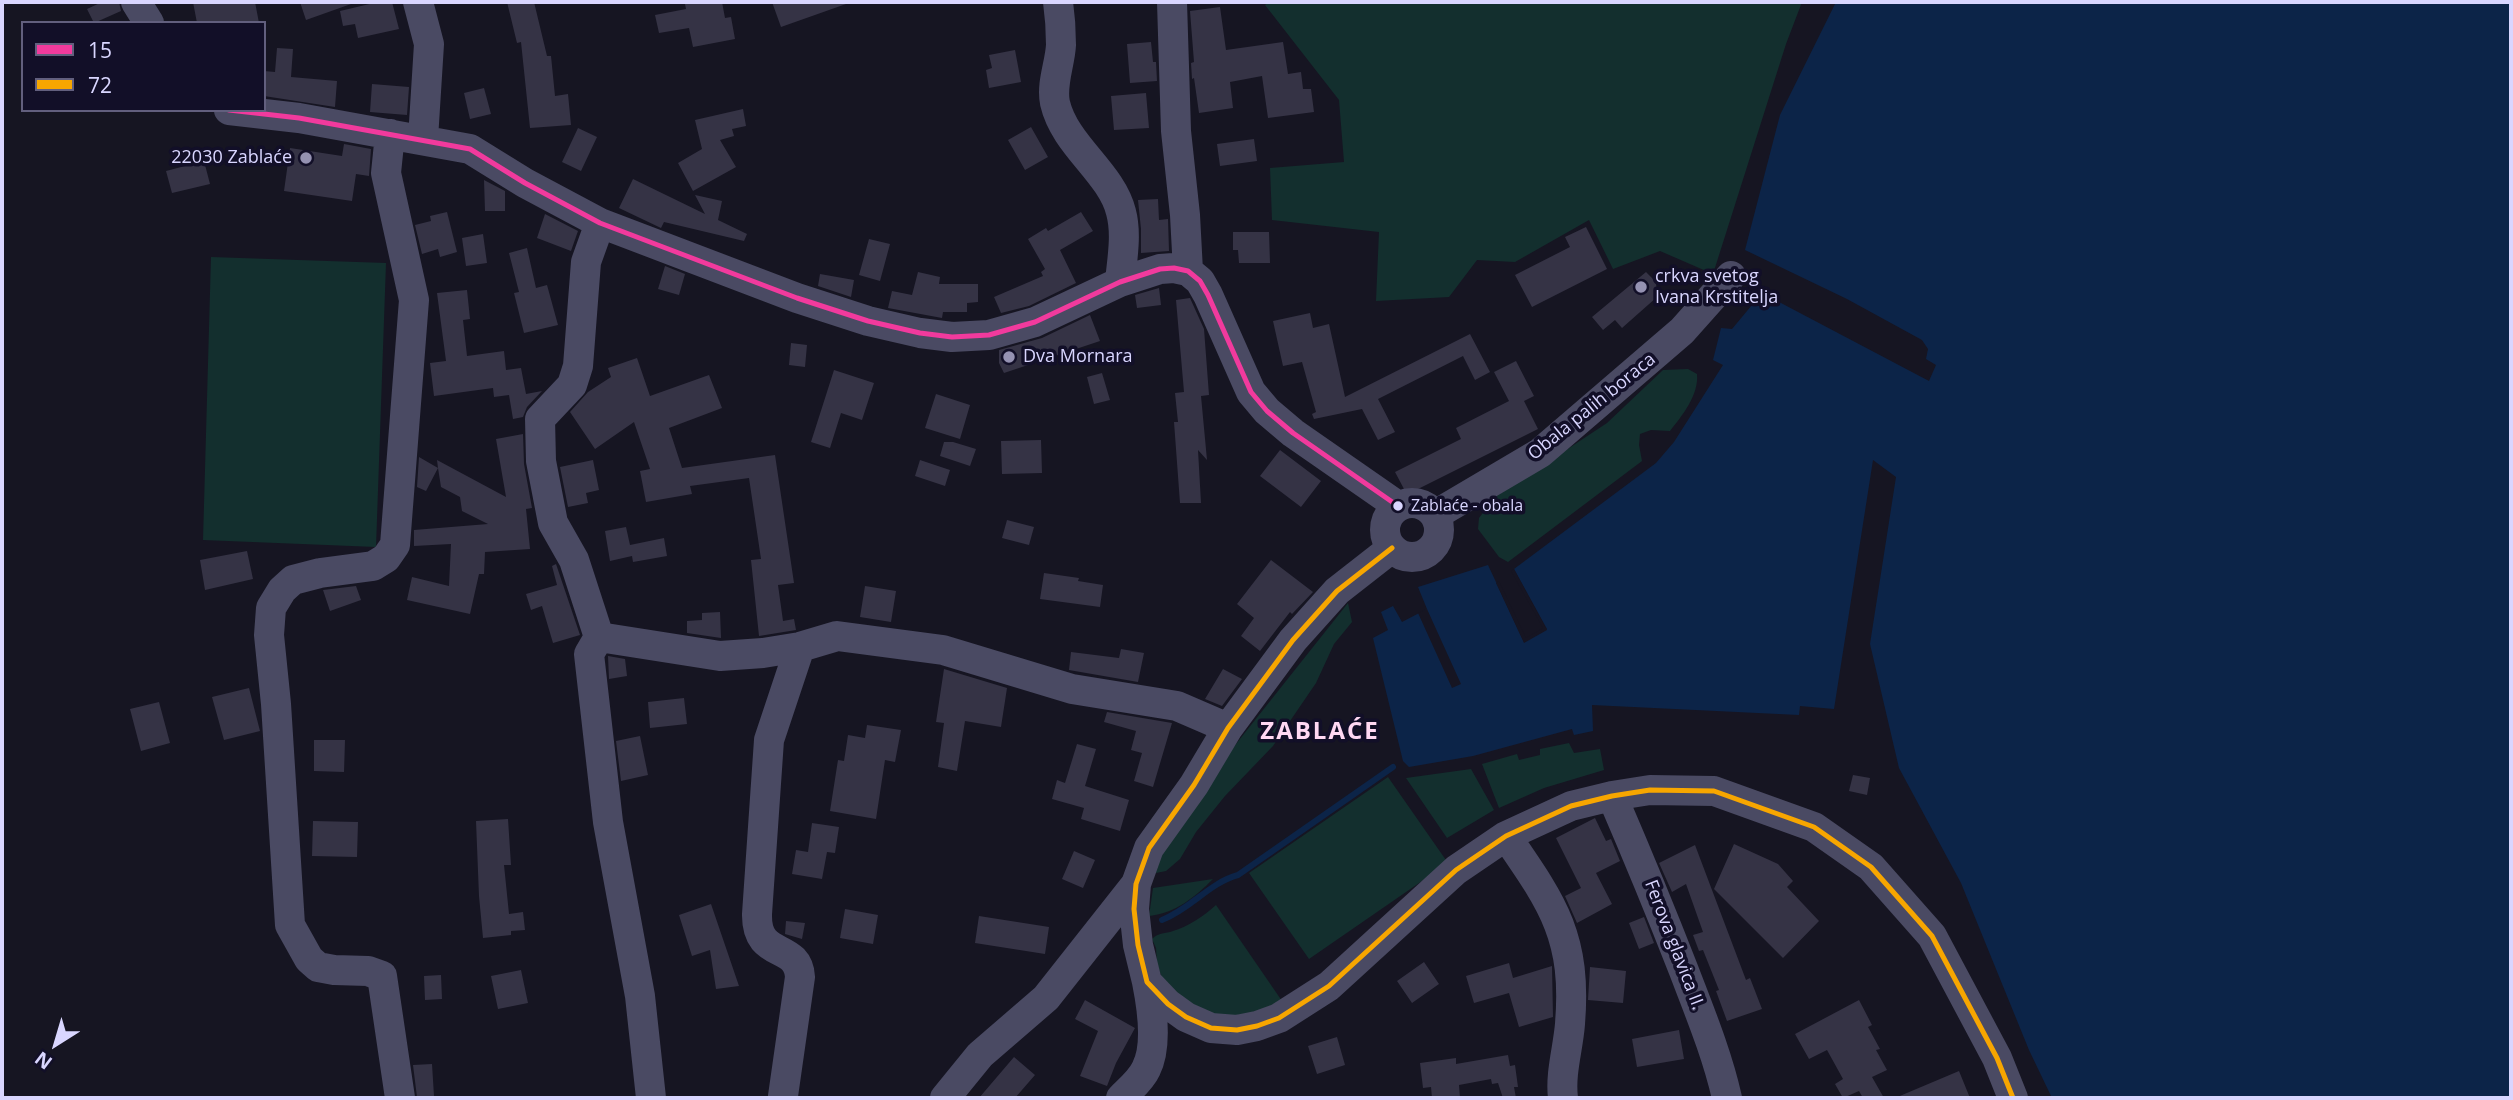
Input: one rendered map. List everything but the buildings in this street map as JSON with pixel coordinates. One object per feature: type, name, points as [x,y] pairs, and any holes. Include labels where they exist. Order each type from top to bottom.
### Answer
[{"type":"street","points":[[136,2],[148,21]]},
{"type":"street","points":[[418,2],[429,44],[423,139]]},
{"type":"street","points":[[1058,2],[1061,45],[1054,87],[1055,102],[1081,153],[1111,191],[1121,210],[1123,227],[1120,282]]},
{"type":"street","points":[[1172,2],[1176,131],[1188,271]]},
{"type":"street","points":[[246,112],[299,118],[470,149],[525,183],[600,223],[821,307],[868,321],[952,337],[989,335],[1035,322],[1120,282],[1160,269],[1188,271],[1200,281],[1208,295],[1251,392],[1293,433],[1398,506]]},
{"type":"street","points":[[390,134],[386,173],[414,300],[395,545],[386,558],[373,566],[320,573],[293,580],[282,590],[271,608],[270,635],[290,925],[309,958],[318,967],[368,971],[382,976],[400,1098]]},
{"type":"street","points":[[600,223],[586,262],[578,366],[572,385],[540,419],[541,461],[553,523],[574,560],[599,637],[589,654],[608,822],[640,996],[650,1098]]},
{"type":"street","name":"Obala palih boraca","points":[[1435,514],[1540,453],[1682,331],[1731,276]]},
{"type":"street","points":[[1406,503],[1422,504],[1435,514],[1440,531],[1434,547],[1428,553],[1402,556],[1392,548],[1385,528],[1387,519],[1398,506],[1406,503]]},
{"type":"street","points":[[1121,1098],[1146,1070],[1150,1055],[1153,1014],[1138,945],[1134,909],[1136,884],[1149,848],[1194,785],[1228,728],[1293,640],[1337,591],[1392,548]]},
{"type":"street","points":[[599,637],[720,656],[800,647],[836,636],[943,650],[1072,689],[1177,706],[1228,728]]},
{"type":"street","points":[[783,1096],[800,976],[799,966],[793,958],[761,939],[757,930],[757,914],[769,740],[800,647]]},
{"type":"street","points":[[1147,982],[1168,1004],[1186,1017],[1211,1028],[1237,1030],[1257,1026],[1279,1018],[1329,986],[1456,870],[1506,836],[1571,806],[1612,796],[1650,790],[1714,791],[1814,827],[1871,867],[1932,936],[1997,1058],[2013,1098]]},
{"type":"street","name":"Ferova glavica II.","points":[[1612,796],[1720,1064],[1727,1098]]},
{"type":"street","points":[[1506,836],[1540,885],[1558,917],[1567,944],[1571,980],[1570,1023],[1561,1080],[1563,1098]]},
{"type":"street","points":[[945,1098],[980,1055],[1046,998],[1136,884]]},
{"type":"green space","points":[[1269,2],[1802,2],[1786,44],[1713,274],[1660,251],[1613,269],[1589,220],[1515,262],[1477,260],[1449,297],[1376,301],[1379,232],[1272,220],[1270,168],[1344,162],[1339,100],[1265,5]]},
{"type":"green space","points":[[211,257],[386,263],[376,547],[203,540]]},
{"type":"green space","points":[[1688,369],[1697,374],[1692,397],[1670,431],[1651,430],[1640,434],[1642,461],[1508,562],[1499,557],[1478,529],[1479,518],[1495,497],[1607,423],[1663,370]]},
{"type":"green space","points":[[1348,603],[1352,622],[1334,644],[1316,683],[1273,746],[1225,796],[1196,832],[1180,859],[1166,871],[1151,874],[1197,793]]},
{"type":"green space","points":[[1569,743],[1574,753],[1600,749],[1604,770],[1544,788],[1499,808],[1482,764],[1517,754],[1519,760],[1540,755],[1540,749]]},
{"type":"green space","points":[[1471,769],[1494,810],[1447,838],[1406,778]]},
{"type":"green space","points":[[1388,777],[1448,863],[1309,959],[1249,873]]},
{"type":"green space","points":[[1213,879],[1184,903],[1149,916],[1153,888]]},
{"type":"green space","points":[[1216,905],[1282,1001],[1236,1020],[1201,1016],[1163,981],[1152,939],[1190,923]]},
{"type":"water","points":[[1836,2],[2511,2],[2511,1098],[2052,1098],[2029,1050],[1961,883],[1899,768],[1870,644],[1896,477],[1873,460],[1834,709],[1800,706],[1799,715],[1592,705],[1593,731],[1574,735],[1572,729],[1473,756],[1409,767],[1403,761],[1373,638],[1388,630],[1381,612],[1393,606],[1402,622],[1427,609],[1418,587],[1488,565],[1524,642],[1547,629],[1514,569],[1656,463],[1674,442],[1723,365],[1713,360],[1721,328],[1732,329],[1762,293],[1929,381],[1936,365],[1926,359],[1928,349],[1922,340],[1847,299],[1745,250],[1780,115]]},
{"type":"pier","points":[[1514,569],[1547,630],[1524,643],[1496,583],[1499,581],[1526,638],[1543,628],[1511,571]]},
{"type":"pier","points":[[1427,609],[1461,684],[1452,688],[1418,613]]},
{"type":"waterway","points":[[1162,920],[1218,884],[1238,875],[1393,767]]},
{"type":"transit line","name":"15","points":[[246,112],[299,118],[470,149],[525,183],[600,223],[797,298],[868,321],[920,333],[952,337],[989,335],[1035,322],[1120,282],[1160,269],[1188,271],[1200,281],[1208,295],[1251,392],[1267,411],[1293,433],[1398,506]]},
{"type":"transit line","name":"72","points":[[1392,548],[1337,591],[1293,640],[1228,728],[1194,785],[1149,848],[1136,884],[1134,909],[1138,945],[1147,982],[1168,1004],[1186,1017],[1211,1028],[1237,1030],[1279,1018],[1329,986],[1456,870],[1506,836],[1571,806],[1612,796],[1650,790],[1714,791],[1814,827],[1871,867],[1932,936],[1997,1058],[2013,1098]]},
{"type":"place","name":"22030 Zablaće","points":[[306,158]]},
{"type":"place","name":"crkva svetog Ivana Krstitelja","points":[[1641,287]]},
{"type":"place","name":"Dva Mornara","points":[[1009,357]]},
{"type":"place","name":"Zablaće - obala","points":[[1398,506]]},
{"type":"district","name":"ZABLAĆE","points":[[1320,732]]}]
